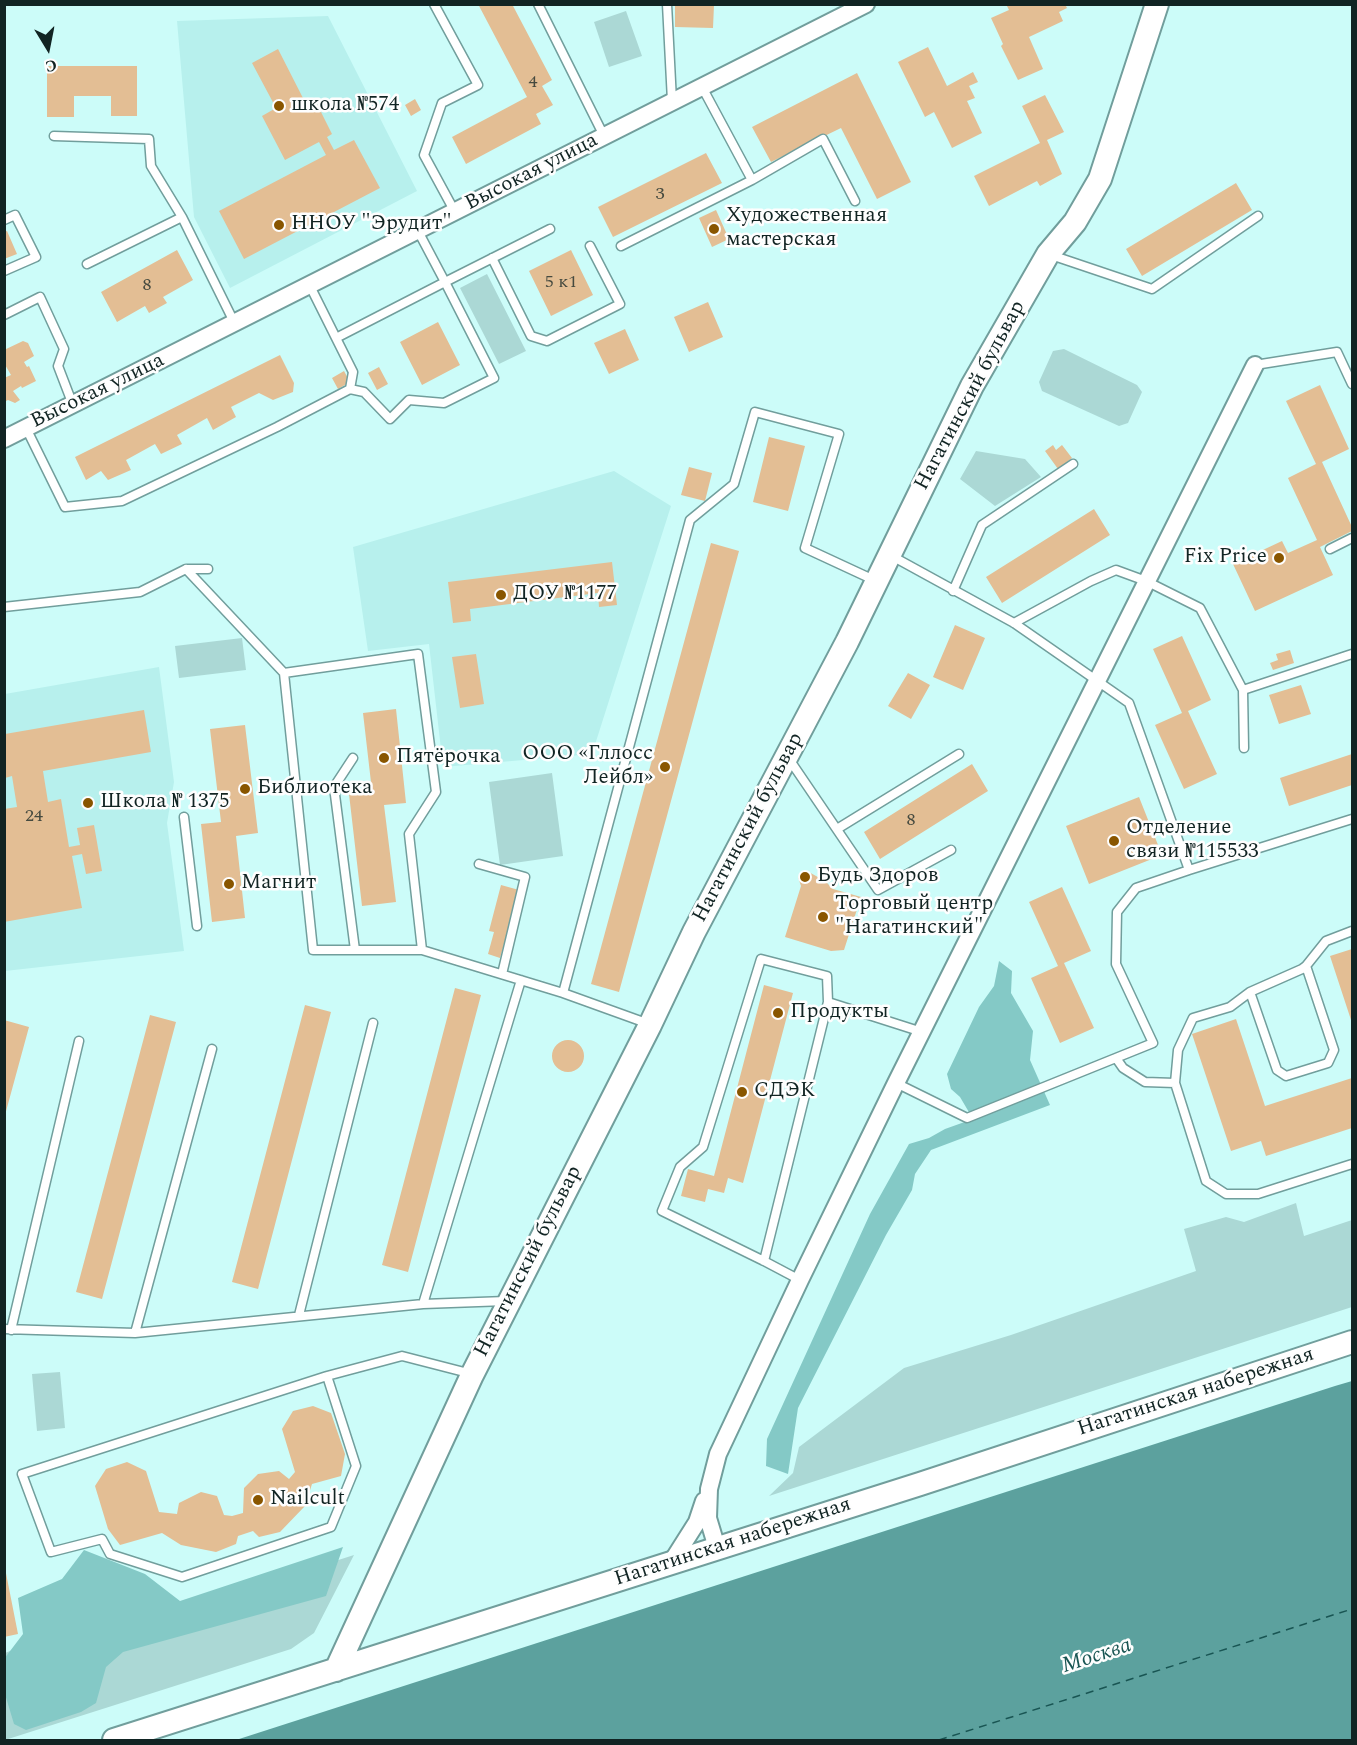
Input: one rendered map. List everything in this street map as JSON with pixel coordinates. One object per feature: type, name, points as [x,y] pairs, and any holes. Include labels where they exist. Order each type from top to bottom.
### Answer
[{"type":"street","name":"Высокая улица","points":[[4,439],[456,213],[701,86],[866,4]]},
{"type":"street","name":"Нагатинский бульвар","points":[[336,1670],[472,1375],[650,1024],[694,932],[847,642],[972,386],[1048,254],[1076,222],[1100,179],[1157,4]]},
{"type":"street","points":[[671,1563],[697,1522],[718,1454],[896,1083],[1255,365]]},
{"type":"street","name":"Нагатинская набережная","points":[[114,1740],[920,1484],[1353,1342]]},
{"type":"street","points":[[709,1489],[708,1518],[717,1548]]},
{"type":"street","points":[[362,1613],[362,1632],[371,1660]]},
{"type":"lane","points":[[434,4],[478,85],[442,103],[424,155],[456,213]]},
{"type":"lane","points":[[538,4],[604,136]]},
{"type":"lane","points":[[667,4],[672,101]]},
{"type":"lane","points":[[701,86],[752,180]]},
{"type":"lane","points":[[54,136],[149,139],[151,166],[182,217],[235,324]]},
{"type":"lane","points":[[621,246],[752,180],[823,140],[855,201]]},
{"type":"lane","points":[[4,220],[15,215],[36,257],[4,271]]},
{"type":"lane","points":[[1048,254],[1152,289],[1258,216]]},
{"type":"lane","points":[[87,264],[182,217]]},
{"type":"lane","points":[[336,338],[550,229]]},
{"type":"lane","points":[[26,428],[65,507],[122,501],[277,427],[350,389],[364,392],[390,419],[409,400],[444,403],[494,378],[418,231]]},
{"type":"lane","points":[[492,258],[531,336],[547,341],[620,304],[590,246]]},
{"type":"lane","points":[[310,286],[353,372],[350,389]]},
{"type":"lane","points":[[4,315],[40,297],[64,349],[58,366],[73,405]]},
{"type":"lane","points":[[1255,365],[1337,352],[1353,384]]},
{"type":"lane","points":[[563,993],[690,520],[734,484],[755,412],[839,434],[805,548],[877,582]]},
{"type":"lane","points":[[953,591],[982,525],[1073,464]]},
{"type":"lane","points":[[1330,549],[1353,538]]},
{"type":"lane","points":[[890,554],[1014,624],[1129,703],[1189,870]]},
{"type":"lane","points":[[186,568],[284,673],[313,950],[422,950],[563,993],[650,1024]]},
{"type":"lane","points":[[4,607],[140,592],[186,568],[208,569]]},
{"type":"lane","points":[[1014,624],[1091,581],[1116,570],[1146,581],[1200,608],[1243,690],[1244,748]]},
{"type":"lane","points":[[284,673],[418,654],[436,792],[409,834],[422,950]]},
{"type":"lane","points":[[1243,690],[1353,654]]},
{"type":"lane","points":[[837,829],[959,754]]},
{"type":"lane","points":[[787,756],[878,890],[951,850]]},
{"type":"lane","points":[[353,758],[334,787],[355,950]]},
{"type":"lane","points":[[184,817],[197,926]]},
{"type":"lane","points":[[896,1083],[967,1118],[1153,1043],[1116,964],[1117,912],[1136,888],[1353,819]]},
{"type":"lane","points":[[479,864],[525,877],[502,974]]},
{"type":"lane","points":[[1353,931],[1326,941],[1306,966],[1250,992],[1230,1006],[1193,1018],[1178,1050],[1175,1083],[1206,1181],[1226,1194],[1258,1194],[1353,1164]]},
{"type":"lane","points":[[764,1261],[828,1002],[828,976],[761,959],[703,1147],[680,1167],[662,1210],[800,1280]]},
{"type":"lane","points":[[1250,992],[1277,1070],[1286,1076],[1328,1063],[1334,1050],[1306,966]]},
{"type":"lane","points":[[423,1304],[521,980]]},
{"type":"lane","points":[[828,1002],[922,1032]]},
{"type":"lane","points":[[299,1315],[373,1023]]},
{"type":"lane","points":[[79,1041],[8,1330],[135,1333],[423,1304],[509,1301]]},
{"type":"lane","points":[[135,1333],[212,1049]]},
{"type":"lane","points":[[1116,1058],[1123,1068],[1145,1082],[1175,1083]]},
{"type":"lane","points":[[327,1376],[356,1466],[331,1527],[182,1577],[110,1554],[102,1539],[51,1552],[22,1474],[327,1376],[402,1356],[472,1375]]},
{"type":"shaded area","points":[[626,11],[642,56],[609,67],[594,22]]},
{"type":"shaded area","name":"школа №574","points":[[328,16],[417,191],[230,288],[194,217],[177,21]]},
{"type":"shaded area","points":[[487,274],[526,351],[499,364],[460,288]]},
{"type":"shaded area","points":[[1064,349],[1137,385],[1142,392],[1128,423],[1119,426],[1042,391],[1039,382],[1053,351]]},
{"type":"shaded area","points":[[976,451],[1025,459],[1041,477],[995,506],[960,479]]},
{"type":"shaded area","name":"ДОУ №1177","points":[[614,471],[671,506],[592,754],[443,767],[429,644],[368,651],[353,547]]},
{"type":"shaded area","points":[[242,638],[246,670],[179,678],[175,646]]},
{"type":"shaded area","name":"Школа № 1375","points":[[159,667],[174,782],[167,823],[184,951],[5,971],[5,694]]},
{"type":"shaded area","points":[[552,773],[563,856],[500,865],[489,782]]},
{"type":"shaded area","points":[[999,961],[1012,971],[1011,993],[1033,1031],[1030,1060],[1050,1105],[931,1150],[915,1174],[912,1190],[886,1235],[798,1408],[788,1474],[766,1466],[767,1439],[870,1214],[909,1144],[973,1119],[960,1097],[951,1089],[947,1074],[979,1007],[994,986]]},
{"type":"shaded area","points":[[1296,1203],[1304,1236],[1352,1220],[1352,1307],[769,1496],[793,1473],[799,1447],[904,1368],[1011,1335],[1196,1271],[1184,1229],[1226,1217],[1244,1222]]},
{"type":"shaded area","points":[[60,1372],[65,1428],[37,1431],[32,1374]]},
{"type":"shaded area","points":[[343,1547],[326,1596],[123,1652],[106,1667],[96,1703],[81,1712],[26,1730],[14,1724],[5,1694],[4,1659],[23,1634],[18,1598],[62,1579],[84,1550],[145,1574],[180,1601]]},
{"type":"shaded area","points":[[354,1555],[314,1633],[291,1649],[5,1740],[5,1653],[83,1622],[126,1628]]},
{"type":"water","name":"Москва","points":[[1352,1381],[1352,1740],[236,1740],[1335,1386]]},
{"type":"building","points":[[478,4],[512,4],[552,80],[542,86],[553,105],[536,114],[541,124],[466,164],[452,137],[527,97]]},
{"type":"building","points":[[1006,4],[1065,4],[1067,8],[1059,12],[1063,21],[1029,37],[1043,69],[1018,80],[1001,46],[1003,44],[991,18],[1009,10]]},
{"type":"building","points":[[675,5],[714,5],[713,28],[675,27]]},
{"type":"building","points":[[928,47],[947,86],[973,72],[978,82],[969,86],[975,98],[967,101],[982,133],[952,148],[934,112],[925,117],[898,62]]},
{"type":"building","points":[[278,49],[305,102],[314,98],[332,134],[327,137],[334,150],[354,140],[380,188],[244,259],[219,211],[326,155],[319,142],[285,160],[262,116],[276,108],[252,63]]},
{"type":"building","points":[[47,66],[137,66],[137,116],[111,116],[111,96],[74,96],[74,117],[47,117]]},
{"type":"building","points":[[857,73],[911,182],[877,199],[841,128],[771,162],[752,127]]},
{"type":"building","points":[[1045,95],[1064,132],[1047,140],[1062,174],[1040,186],[1037,181],[989,206],[974,176],[1040,143],[1022,106]]},
{"type":"building","points":[[415,99],[421,110],[411,116],[405,105]]},
{"type":"building","points":[[706,153],[722,183],[613,237],[598,207]]},
{"type":"building","points":[[1236,183],[1252,210],[1142,276],[1126,249]]},
{"type":"building","name":"Художественная мастерская","points":[[716,210],[729,239],[712,247],[699,218]]},
{"type":"building","points":[[7,231],[17,254],[4,259],[4,232]]},
{"type":"building","points":[[177,250],[193,280],[163,297],[167,303],[149,313],[145,306],[117,322],[101,292]]},
{"type":"building","points":[[571,250],[593,295],[551,316],[529,271]]},
{"type":"building","points":[[708,302],[723,337],[689,352],[674,317]]},
{"type":"building","points":[[438,322],[460,365],[422,385],[400,342]]},
{"type":"building","points":[[625,329],[639,360],[609,374],[594,343]]},
{"type":"building","points":[[23,341],[28,343],[34,356],[24,362],[27,367],[29,366],[36,381],[13,391],[20,400],[15,403],[8,400],[4,402],[4,378],[11,375],[4,363],[4,350]]},
{"type":"building","points":[[280,355],[294,383],[293,392],[273,400],[259,393],[231,407],[236,417],[213,430],[207,418],[177,435],[182,444],[161,454],[155,444],[126,460],[131,470],[108,480],[101,471],[86,480],[75,457]]},
{"type":"building","points":[[379,367],[388,384],[377,390],[368,373]]},
{"type":"building","points":[[344,371],[350,382],[338,389],[332,378]]},
{"type":"building","points":[[1320,385],[1349,449],[1322,462],[1352,531],[1320,547],[1333,575],[1255,611],[1233,564],[1282,541],[1288,553],[1317,540],[1288,478],[1316,464],[1286,401]]},
{"type":"building","points":[[769,437],[805,446],[788,511],[753,502]]},
{"type":"building","points":[[1053,445],[1056,450],[1062,445],[1072,458],[1058,469],[1045,451]]},
{"type":"building","points":[[689,467],[712,473],[705,501],[681,495]]},
{"type":"building","points":[[1094,509],[1110,535],[1002,603],[986,577]]},
{"type":"building","points":[[711,543],[739,551],[619,992],[591,984]]},
{"type":"building","points":[[612,562],[617,605],[599,607],[598,593],[470,609],[471,621],[453,623],[448,582]]},
{"type":"building","points":[[955,625],[985,638],[963,690],[933,677]]},
{"type":"building","points":[[1182,636],[1211,700],[1188,711],[1217,774],[1184,789],[1155,725],[1182,713],[1153,649]]},
{"type":"building","points":[[1290,650],[1294,663],[1273,670],[1270,663],[1278,660],[1276,654]]},
{"type":"building","points":[[476,654],[484,704],[460,708],[452,657]]},
{"type":"building","points":[[908,673],[930,685],[911,719],[888,706]]},
{"type":"building","points":[[1301,685],[1311,714],[1279,724],[1269,695]]},
{"type":"building","points":[[396,709],[406,803],[384,805],[396,902],[362,906],[349,794],[372,791],[363,713]]},
{"type":"building","points":[[144,710],[151,752],[43,771],[48,802],[61,799],[69,847],[80,845],[77,828],[94,825],[102,871],[86,874],[82,854],[72,856],[82,908],[4,922],[4,809],[17,807],[12,776],[5,778],[5,734]]},
{"type":"building","points":[[245,725],[258,833],[236,836],[245,918],[212,922],[201,824],[221,822],[210,729]]},
{"type":"building","points":[[1352,754],[1352,785],[1289,806],[1280,778]]},
{"type":"building","points":[[972,764],[988,791],[880,859],[864,832]]},
{"type":"building","name":"Отделение связи №115533","points":[[1139,797],[1162,855],[1089,884],[1066,826]]},
{"type":"building","name":"Торговый центр \"Нагатинский\"","points":[[807,871],[825,881],[833,889],[861,897],[844,950],[831,951],[785,937],[801,886],[798,877],[802,872]]},
{"type":"building","points":[[501,885],[519,890],[500,958],[488,954],[494,932],[489,931]]},
{"type":"building","points":[[1062,887],[1091,951],[1064,963],[1094,1028],[1060,1043],[1031,978],[1058,966],[1029,902]]},
{"type":"building","points":[[1352,949],[1352,1023],[1330,956]]},
{"type":"building","points":[[764,985],[793,993],[743,1183],[728,1178],[724,1193],[708,1189],[705,1202],[681,1196],[688,1169],[714,1176]]},
{"type":"building","points":[[455,988],[481,995],[408,1272],[382,1265]]},
{"type":"building","points":[[305,1005],[331,1012],[258,1289],[232,1282]]},
{"type":"building","points":[[150,1015],[176,1022],[102,1299],[76,1292]]},
{"type":"building","points":[[1236,1019],[1265,1106],[1352,1078],[1352,1128],[1266,1156],[1261,1141],[1231,1151],[1192,1034]]},
{"type":"building","points":[[4,1020],[29,1027],[5,1115],[4,1115]]},
{"type":"building","points":[[568,1040],[579,1045],[584,1056],[579,1067],[568,1072],[557,1067],[552,1056],[557,1045]]},
{"type":"building","points":[[313,1406],[331,1413],[345,1454],[341,1476],[312,1484],[305,1506],[280,1532],[259,1537],[253,1531],[238,1536],[236,1544],[216,1552],[181,1545],[162,1533],[120,1545],[108,1529],[95,1486],[106,1469],[127,1462],[146,1471],[159,1512],[177,1514],[179,1503],[201,1492],[217,1496],[224,1515],[232,1516],[243,1513],[244,1488],[258,1474],[279,1471],[289,1479],[295,1472],[282,1429],[293,1411]]},
{"type":"building","points":[[4,1563],[18,1634],[4,1637]]},
{"type":"ferry route","points":[[939,1740],[1352,1609]]},
{"type":"place","name":"школа №574","points":[[279,106]]},
{"type":"place","name":"ННОУ \"Эрудит\"","points":[[279,225]]},
{"type":"place","name":"Художественная мастерская","points":[[714,229]]},
{"type":"place","name":"Fix Price","points":[[1279,558]]},
{"type":"place","name":"ДОУ №1177","points":[[501,595]]},
{"type":"place","name":"Пятёрочка","points":[[384,758]]},
{"type":"place","name":"ООО «Гллосс Лейбл»","points":[[665,767]]},
{"type":"place","name":"Библиотека","points":[[245,789]]},
{"type":"place","name":"Школа № 1375","points":[[88,803]]},
{"type":"place","name":"Отделение связи №115533","points":[[1114,841]]},
{"type":"place","name":"Будь Здоров","points":[[805,877]]},
{"type":"place","name":"Магнит","points":[[229,884]]},
{"type":"place","name":"Торговый центр \"Нагатинский\"","points":[[823,917]]},
{"type":"place","name":"Продукты","points":[[778,1013]]},
{"type":"place","name":"СДЭК","points":[[742,1092]]},
{"type":"place","name":"Nailcult","points":[[258,1500]]}]
